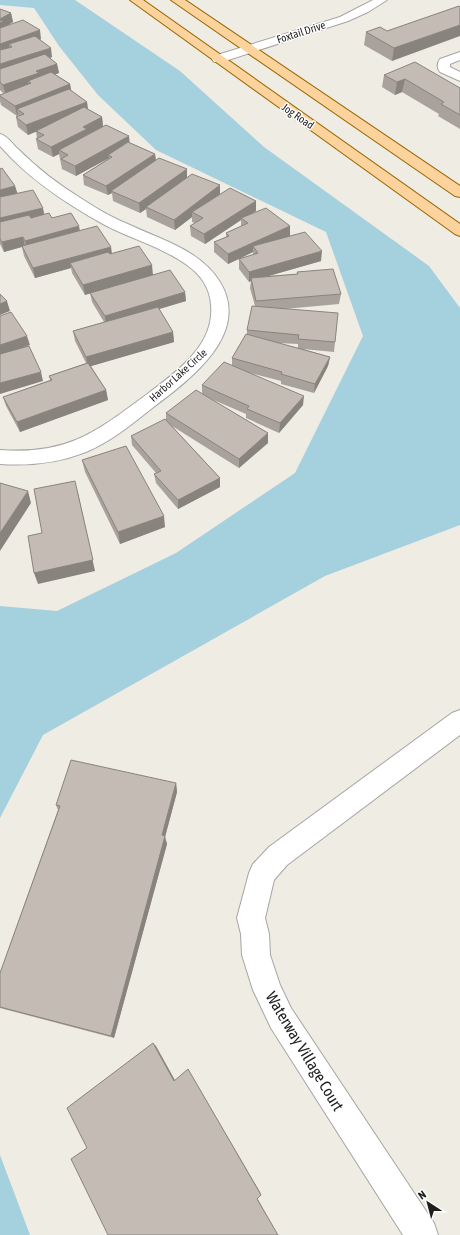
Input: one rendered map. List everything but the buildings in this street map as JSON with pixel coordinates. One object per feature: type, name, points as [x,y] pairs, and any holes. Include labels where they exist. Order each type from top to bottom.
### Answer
[{"type":"main road","name":"Jog Road","points":[[136,0],[460,231]]},
{"type":"main road","points":[[178,0],[460,193]]},
{"type":"street","name":"Foxtail Drive","points":[[218,59],[344,19],[381,0]]},
{"type":"street","points":[[460,56],[444,62],[444,69],[460,77]]},
{"type":"street","name":"Harbor Lake Circle","points":[[0,138],[12,152],[40,177],[75,202],[116,225],[181,254],[192,261],[209,277],[215,286],[221,306],[221,317],[215,338],[208,349],[189,369],[158,395],[104,434],[86,444],[52,455],[31,458],[0,457]]},
{"type":"street","name":"Waterway Village Court","points":[[422,1235],[281,1018],[267,990],[256,954],[255,934],[251,918],[262,873],[278,856],[458,726]]},
{"type":"water","points":[[0,0],[75,0],[180,71],[264,147],[429,266],[460,308],[460,525],[325,576],[43,735],[0,818],[0,606],[57,611],[176,553],[295,473],[363,336],[326,232],[156,150],[98,95],[59,46],[34,8],[0,5]]},
{"type":"water","points":[[0,1155],[30,1235],[0,1235]]}]
